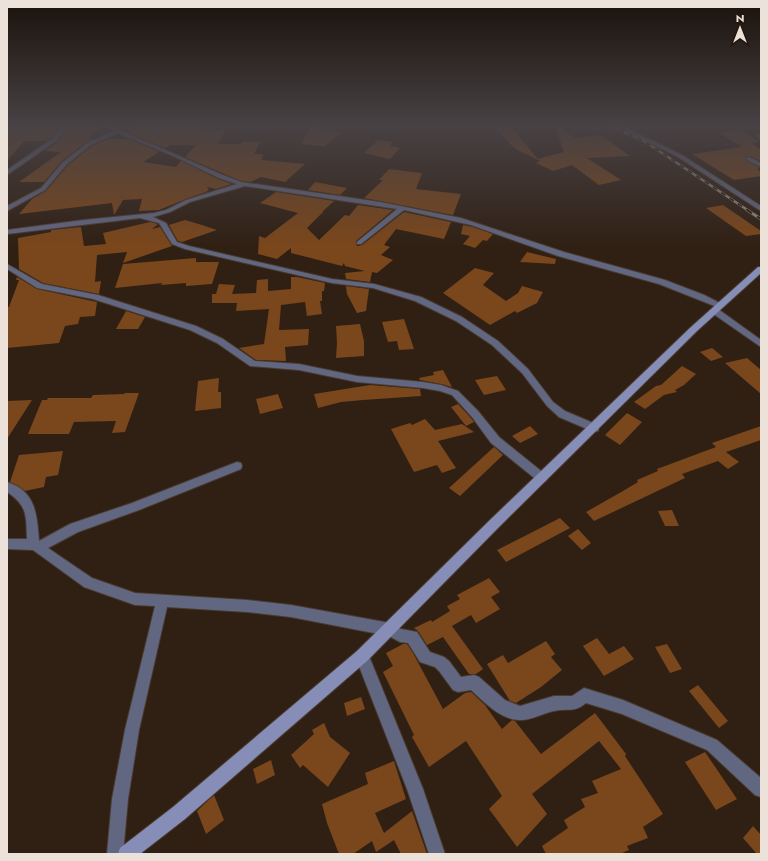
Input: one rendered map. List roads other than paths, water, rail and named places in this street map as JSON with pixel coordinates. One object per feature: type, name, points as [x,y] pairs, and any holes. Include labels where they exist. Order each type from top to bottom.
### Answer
[{"type":"street","points":[[7,173],[17,166]]},
{"type":"street","points":[[7,209],[43,189],[62,166]]},
{"type":"street","points":[[199,166],[244,184],[445,216],[490,228],[529,244],[662,281],[696,293],[718,308],[761,344]]},
{"type":"street","points":[[697,166],[761,209]]},
{"type":"street","points":[[7,232],[161,214],[188,201],[244,184]]},
{"type":"street","points":[[359,244],[374,229],[402,208]]},
{"type":"street","points":[[142,217],[160,220],[164,223],[174,242],[188,248],[332,282],[374,286],[407,295],[434,307],[472,327],[495,343],[517,363],[550,404],[562,414],[594,428]]},
{"type":"street","points":[[7,266],[40,286],[95,297],[193,328],[220,341],[253,364],[299,367],[357,379],[441,388],[455,393],[475,414],[495,440],[542,478]]},
{"type":"street","points":[[126,854],[179,813],[362,656],[390,630],[494,523],[718,308],[761,269]]},
{"type":"street","points":[[7,544],[35,546],[74,528],[135,507],[238,466]]},
{"type":"street","points":[[7,486],[27,501],[31,509],[35,546],[88,583],[135,599],[162,602],[247,606],[291,611],[390,630],[400,635],[412,637],[424,656],[439,662],[444,666],[458,685],[474,682],[496,703],[512,710],[520,713],[554,703],[574,703],[584,695],[623,707],[712,745],[761,789]]},
{"type":"street","points":[[115,854],[120,799],[132,730],[162,602]]},
{"type":"street","points":[[362,656],[415,789],[437,854]]},
{"type":"railway","points":[[682,166],[749,211]]},
{"type":"railway","points":[[747,210],[761,219]]}]
